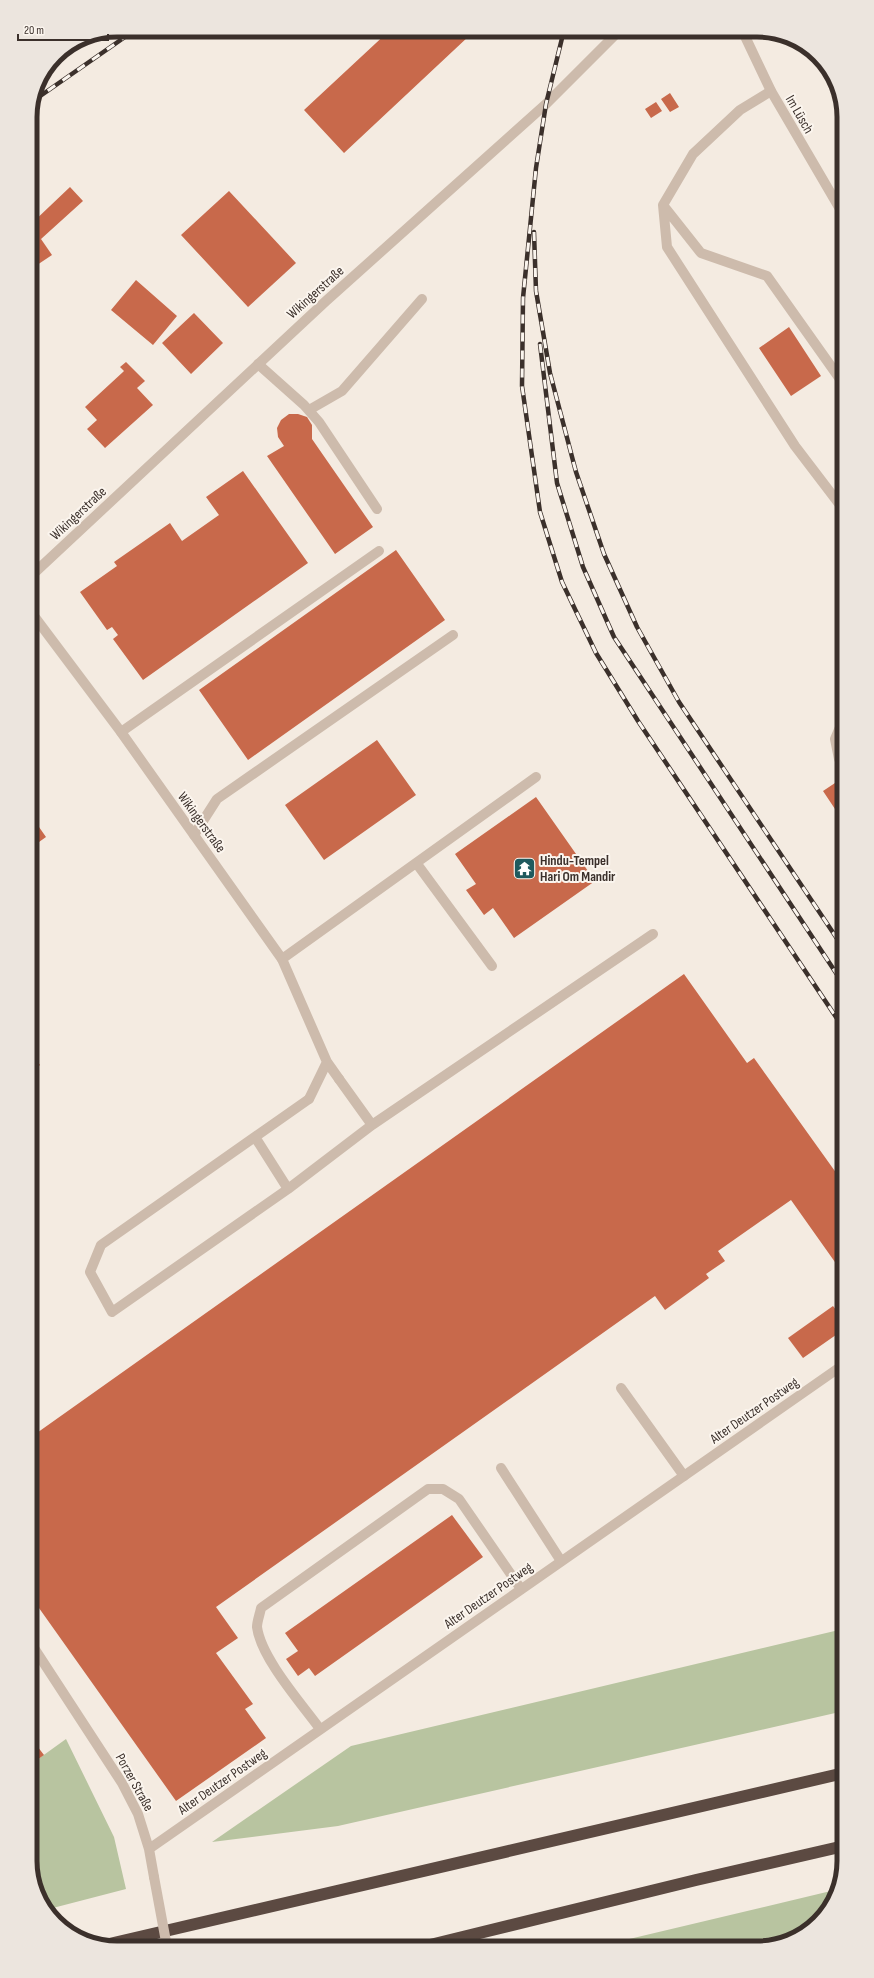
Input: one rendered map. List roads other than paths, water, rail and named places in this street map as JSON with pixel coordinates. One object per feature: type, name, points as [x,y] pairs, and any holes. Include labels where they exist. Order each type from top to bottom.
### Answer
[{"type":"highway","points":[[122,1941],[837,1775]]},
{"type":"highway","points":[[446,1941],[696,1880],[837,1848]]},
{"type":"street","name":"Wikingerstraße","points":[[37,570],[326,301],[546,104],[613,37]]},
{"type":"street","name":"Im Lüsch","points":[[745,37],[771,91],[837,204]]},
{"type":"street","points":[[771,91],[740,110],[693,154],[663,205],[667,247],[795,446],[837,501]]},
{"type":"street","points":[[663,205],[701,253],[767,276],[837,375]]},
{"type":"street","points":[[309,410],[342,391],[422,299]]},
{"type":"street","points":[[258,364],[309,410],[319,422],[377,510]]},
{"type":"street","points":[[121,732],[379,550]]},
{"type":"street","name":"Wikingerstraße","points":[[37,620],[121,732],[282,959],[327,1062],[372,1125]]},
{"type":"street","points":[[194,835],[217,799],[453,635]]},
{"type":"street","points":[[837,734],[835,739],[837,749]]},
{"type":"street","points":[[282,959],[417,864],[536,777]]},
{"type":"street","points":[[417,864],[492,966]]},
{"type":"street","points":[[327,1062],[309,1099],[100,1245],[90,1272],[112,1312],[288,1189],[372,1125],[653,934]]},
{"type":"street","points":[[255,1137],[288,1189]]},
{"type":"street","name":"Alter Deutzer Postweg","points":[[149,1849],[837,1369]]},
{"type":"street","points":[[621,1388],[684,1476]]},
{"type":"street","points":[[500,1468],[561,1561]]},
{"type":"street","points":[[320,1729],[270,1659],[262,1645],[257,1625],[261,1608],[428,1489],[443,1489],[459,1500],[521,1589]]},
{"type":"street","name":"Porzer Straße","points":[[37,1653],[122,1783],[138,1814],[149,1849],[166,1941]]},
{"type":"railway","points":[[40,96],[125,37]]},
{"type":"railway","points":[[562,37],[546,104],[536,168],[523,298],[522,386],[540,512],[562,582],[596,653],[638,721],[837,1019]]},
{"type":"railway","points":[[534,232],[536,291],[550,373],[576,472],[604,554],[637,627],[679,702],[837,939]]},
{"type":"railway","points":[[540,344],[557,483],[583,567],[614,637],[837,974]]},
{"type":"place","name":"Hindu-Tempel Hari Om Mandir","points":[[525,868]]}]
